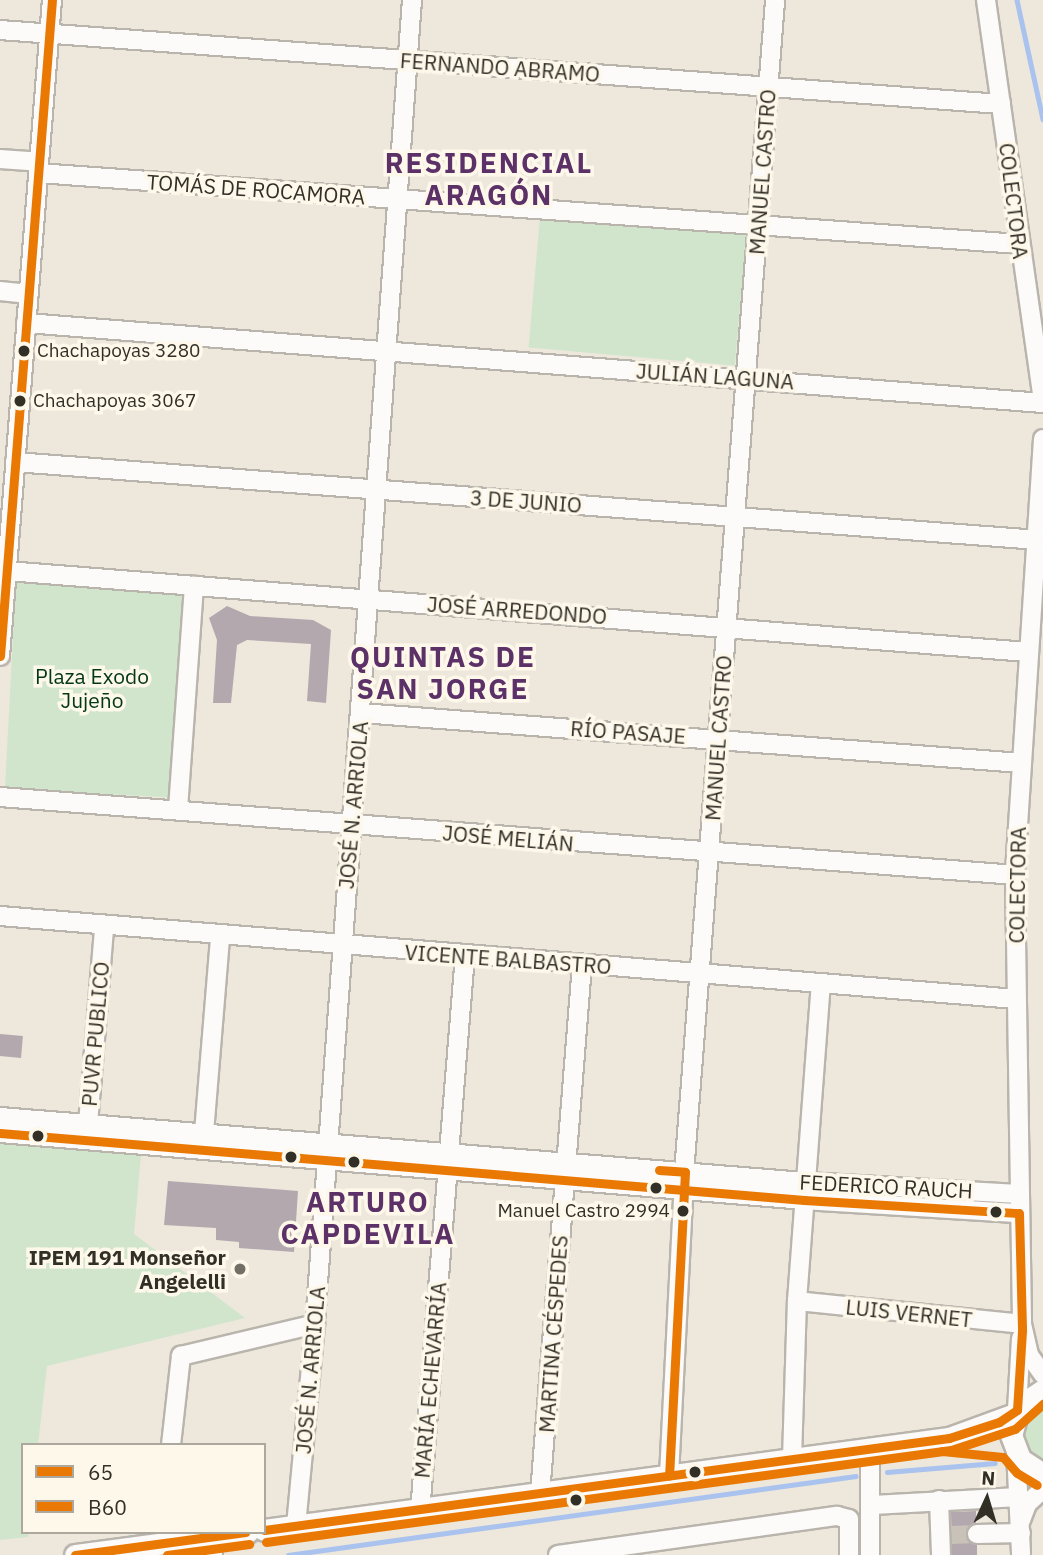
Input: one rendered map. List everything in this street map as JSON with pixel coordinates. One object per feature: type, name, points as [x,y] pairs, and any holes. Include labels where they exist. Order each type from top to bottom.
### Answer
[{"type":"main road","points":[[266,1530],[949,1438],[1016,1412],[1043,1390]]},
{"type":"main road","points":[[1016,1412],[1011,1435],[1015,1449],[1025,1464],[1043,1474]]},
{"type":"main road","points":[[949,1438],[1015,1449]]},
{"type":"main road","points":[[75,1555],[165,1537],[212,1546],[242,1534]]},
{"type":"street","points":[[0,654],[7,571],[4,549],[15,462],[8,441],[29,294],[52,0]]},
{"type":"street","name":"JOSÉ N. ARRIOLA","points":[[296,1526],[315,1324],[340,946],[361,713],[412,0]]},
{"type":"street","name":"MANUEL CASTRO","points":[[669,1476],[685,1181],[775,0]]},
{"type":"street","name":"COLECTORA","points":[[986,0],[1018,244],[1043,402]]},
{"type":"street","name":"FERNANDO ABRAMO","points":[[0,30],[1001,104]]},
{"type":"street","name":"TOMÁS DE ROCAMORA","points":[[0,159],[39,168],[398,199],[1018,244]]},
{"type":"street","points":[[0,292],[29,294]]},
{"type":"street","name":"JULIÁN LAGUNA","points":[[26,323],[1043,402]]},
{"type":"street","name":"COLECTORA","points":[[1016,1412],[1022,1328],[1015,875],[1043,439]]},
{"type":"street","name":"3 DE JUNIO","points":[[15,462],[1037,540]]},
{"type":"street","name":"JOSÉ ARREDONDO","points":[[7,571],[727,626],[1028,652]]},
{"type":"street","points":[[178,809],[194,586]]},
{"type":"street","name":"RÍO PASAJE","points":[[361,713],[1021,763]]},
{"type":"street","name":"JOSÉ MELIÁN","points":[[0,797],[178,809],[351,826],[710,854],[1015,875]]},
{"type":"street","name":"VICENTE BALBASTRO","points":[[0,916],[104,927],[1016,999]]},
{"type":"street","name":"PUVR PUBLICO","points":[[87,1133],[104,927]]},
{"type":"street","points":[[203,1142],[220,936]]},
{"type":"street","name":"MARÍA ECHEVARRÍA","points":[[420,1511],[465,955]]},
{"type":"street","name":"MARTINA CÉSPEDES","points":[[540,1494],[582,965]]},
{"type":"street","points":[[792,1459],[797,1301],[821,983]]},
{"type":"street","name":"FEDERICO RAUCH","points":[[0,1117],[87,1133]]},
{"type":"street","name":"FEDERICO RAUCH","points":[[0,1133],[87,1133],[203,1142],[685,1181],[804,1200],[1019,1213]]},
{"type":"street","name":"FEDERICO RAUCH","points":[[685,1181],[805,1182],[1019,1194]]},
{"type":"street","name":"LUIS VERNET","points":[[797,1301],[1022,1328]]},
{"type":"street","points":[[171,1443],[177,1364],[188,1352],[315,1324]]},
{"type":"street","name":"COLECTORA","points":[[1022,1328],[1029,1356],[1043,1374]]},
{"type":"street","points":[[870,1448],[873,1505],[870,1555]]},
{"type":"street","points":[[1015,1449],[1021,1555]]},
{"type":"street","points":[[1021,1528],[1027,1504],[1043,1489]]},
{"type":"street","points":[[873,1505],[1019,1497]]},
{"type":"street","points":[[939,1500],[945,1535],[941,1555]]},
{"type":"street","points":[[558,1555],[837,1516],[849,1519],[849,1555]]},
{"type":"street","points":[[976,1534],[1021,1528]]},
{"type":"green space","points":[[540,217],[746,235],[735,366],[529,348]]},
{"type":"green space","name":"Plaza Exodo Jujeño","points":[[16,579],[184,588],[173,798],[5,789]]},
{"type":"green space","points":[[0,1144],[141,1155],[134,1234],[245,1318],[47,1366],[38,1443],[21,1443],[21,1534],[29,1534],[28,1537],[0,1540]]},
{"type":"green space","points":[[1043,1401],[1043,1463],[1028,1451],[1022,1429],[1031,1409]]},
{"type":"building","points":[[227,606],[250,616],[313,620],[331,630],[326,703],[307,701],[311,644],[247,640],[237,645],[231,703],[213,703],[217,640],[209,618]]},
{"type":"building","points":[[0,1034],[23,1036],[21,1058],[0,1056]]},
{"type":"building","points":[[168,1181],[298,1191],[294,1252],[239,1248],[239,1242],[216,1240],[216,1228],[164,1225]]},
{"type":"building","points":[[976,1511],[976,1523],[966,1534],[977,1545],[977,1555],[952,1555],[951,1512]]},
{"type":"waterway","points":[[1017,0],[1043,119]]},
{"type":"waterway","points":[[887,1472],[995,1463]]},
{"type":"waterway","points":[[288,1555],[856,1476]]},
{"type":"tunnel","points":[[951,1535],[977,1534]]},
{"type":"transit line","name":"65","points":[[0,656],[52,0]]},
{"type":"transit line","name":"65","points":[[0,1133],[804,1200],[1019,1213],[1022,1331],[1017,1410],[999,1422],[949,1438],[266,1530]]},
{"type":"transit line","name":"65","points":[[659,1170],[685,1172],[669,1476]]},
{"type":"transit line","name":"B60","points":[[266,1542],[951,1450],[1015,1429],[1043,1404]]},
{"type":"transit line","name":"B60","points":[[942,1451],[1003,1457],[1017,1473],[1037,1485]]},
{"type":"transit line","name":"65","points":[[75,1555],[230,1534]]},
{"type":"transit line","name":"B60","points":[[167,1555],[249,1544]]},
{"type":"place","name":"Chachapoyas 3280","points":[[24,351]]},
{"type":"place","name":"Chachapoyas 3067","points":[[20,401]]},
{"type":"place","name":"Manuel Castro 2994","points":[[683,1211]]},
{"type":"place","name":"IPEM 191 Monseñor Angelelli","points":[[240,1269]]},
{"type":"district","name":"RESIDENCIAL ARAGÓN","points":[[489,179]]},
{"type":"district","name":"QUINTAS DE SAN JORGE","points":[[443,673]]},
{"type":"district","name":"ARTURO CAPDEVILA","points":[[368,1218]]}]
